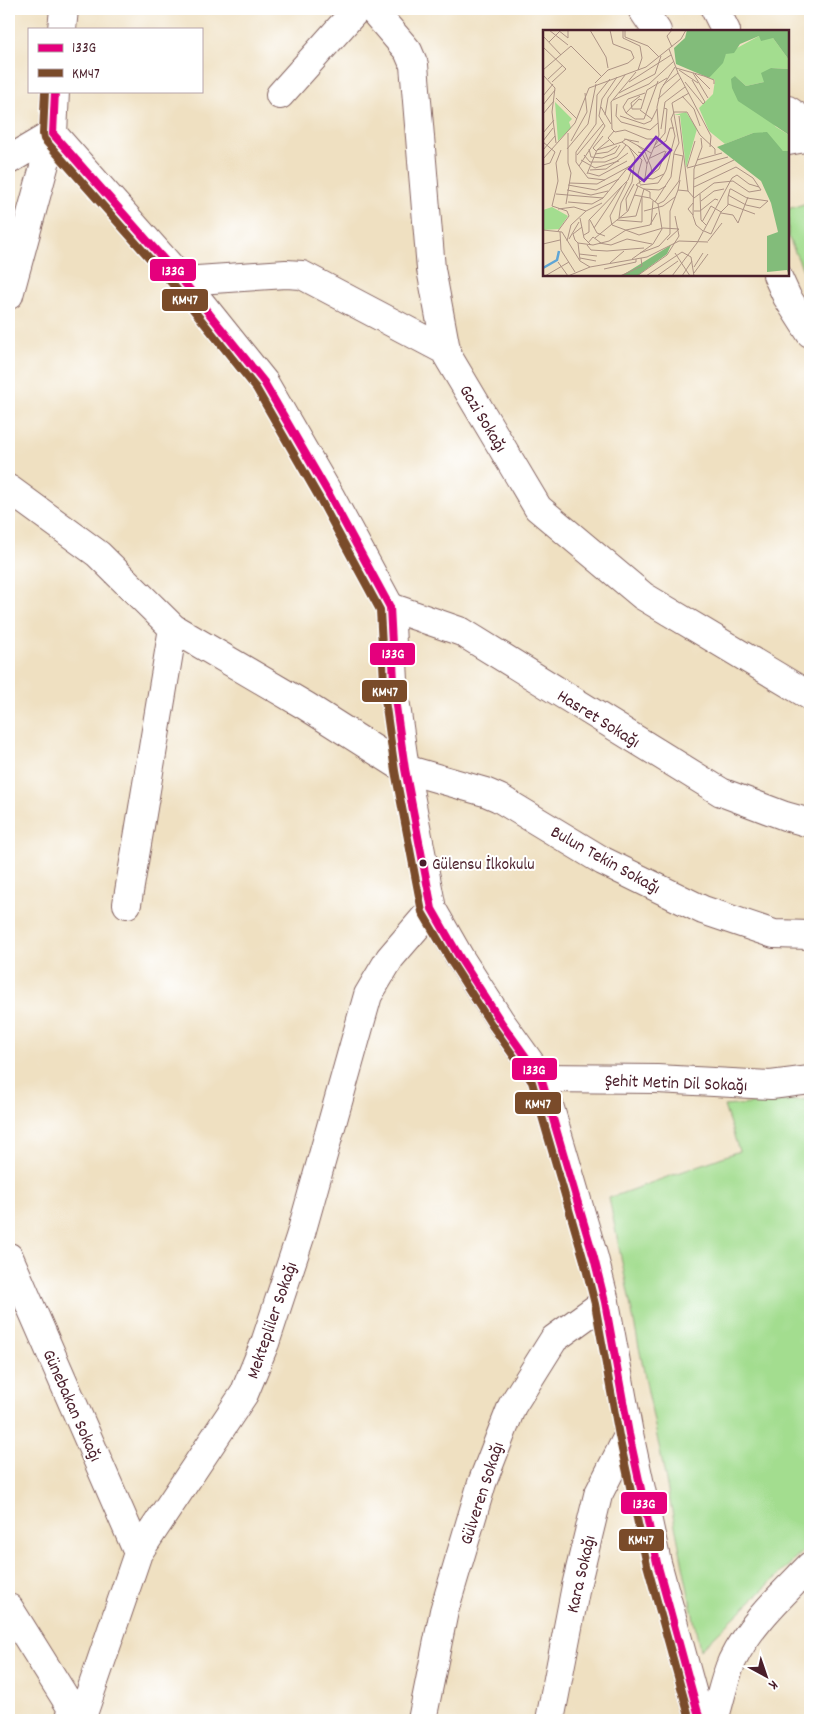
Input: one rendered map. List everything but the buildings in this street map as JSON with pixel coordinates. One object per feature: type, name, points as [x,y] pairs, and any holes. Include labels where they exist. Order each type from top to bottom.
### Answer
[{"type":"street","points":[[62,28],[64,9]]},
{"type":"street","points":[[280,95],[357,9]]},
{"type":"street","name":"Gazi Sokağı","points":[[372,9],[408,51],[414,65],[431,268],[446,351],[452,366],[538,508],[643,596],[810,696]]},
{"type":"street","points":[[642,9],[657,30]]},
{"type":"street","points":[[716,9],[726,30]]},
{"type":"street","points":[[9,295],[53,134],[55,92]]},
{"type":"street","points":[[789,111],[810,124]]},
{"type":"street","points":[[9,160],[53,134]]},
{"type":"street","points":[[53,134],[183,281],[264,382],[330,496],[390,608],[395,699],[405,770],[432,909],[460,958],[496,1014],[541,1078],[594,1258],[605,1302],[629,1434],[657,1562],[700,1720]]},
{"type":"street","points":[[789,141],[810,137]]},
{"type":"street","points":[[183,281],[286,274],[302,275],[446,351]]},
{"type":"street","points":[[777,276],[787,297],[810,333]]},
{"type":"street","name":"Bulun Tekin Sokağı","points":[[9,489],[98,554],[173,628],[306,706],[405,770],[485,792],[499,798],[603,861],[703,910],[774,934],[810,935]]},
{"type":"street","name":"Hasret Sokağı","points":[[390,608],[462,632],[715,789],[785,816],[810,823]]},
{"type":"street","points":[[127,904],[173,628]]},
{"type":"street","name":"Mektepliler Sokağı","points":[[80,1720],[138,1553],[244,1394],[265,1344],[300,1237],[368,995],[390,958],[432,909]]},
{"type":"street","name":"Şehit Metin Dil Sokağı","points":[[541,1078],[657,1080],[771,1085],[810,1080]]},
{"type":"street","name":"Günebakan Sokağı","points":[[9,1257],[138,1553]]},
{"type":"street","name":"Gülveren Sokağı","points":[[422,1720],[447,1602],[482,1482],[512,1406],[554,1339],[605,1302]]},
{"type":"street","name":"Kara Sokağı","points":[[550,1720],[576,1586],[598,1495],[629,1434]]},
{"type":"street","points":[[714,1720],[732,1662],[750,1632],[773,1604],[810,1566]]},
{"type":"street","points":[[9,1608],[80,1720]]},
{"type":"green space","points":[[810,202],[810,286],[789,238],[789,209]]},
{"type":"green space","points":[[810,1099],[810,1545],[700,1650],[609,1198],[739,1151],[724,1106]]},
{"type":"transit line","name":"KM47","points":[[45,92],[44,139],[175,287],[256,388],[321,501],[380,610],[385,700],[395,771],[422,912],[493,1027],[532,1082],[595,1304],[619,1436],[647,1565],[690,1720]]},
{"type":"transit line","name":"133G","points":[[55,92],[53,134],[183,281],[264,382],[330,496],[390,607],[395,699],[405,769],[432,909],[460,958],[501,1022],[541,1078],[594,1258],[605,1302],[629,1434],[657,1563],[700,1720]]},
{"type":"place","name":"Gülensu İlkokulu","points":[[423,863]]}]
